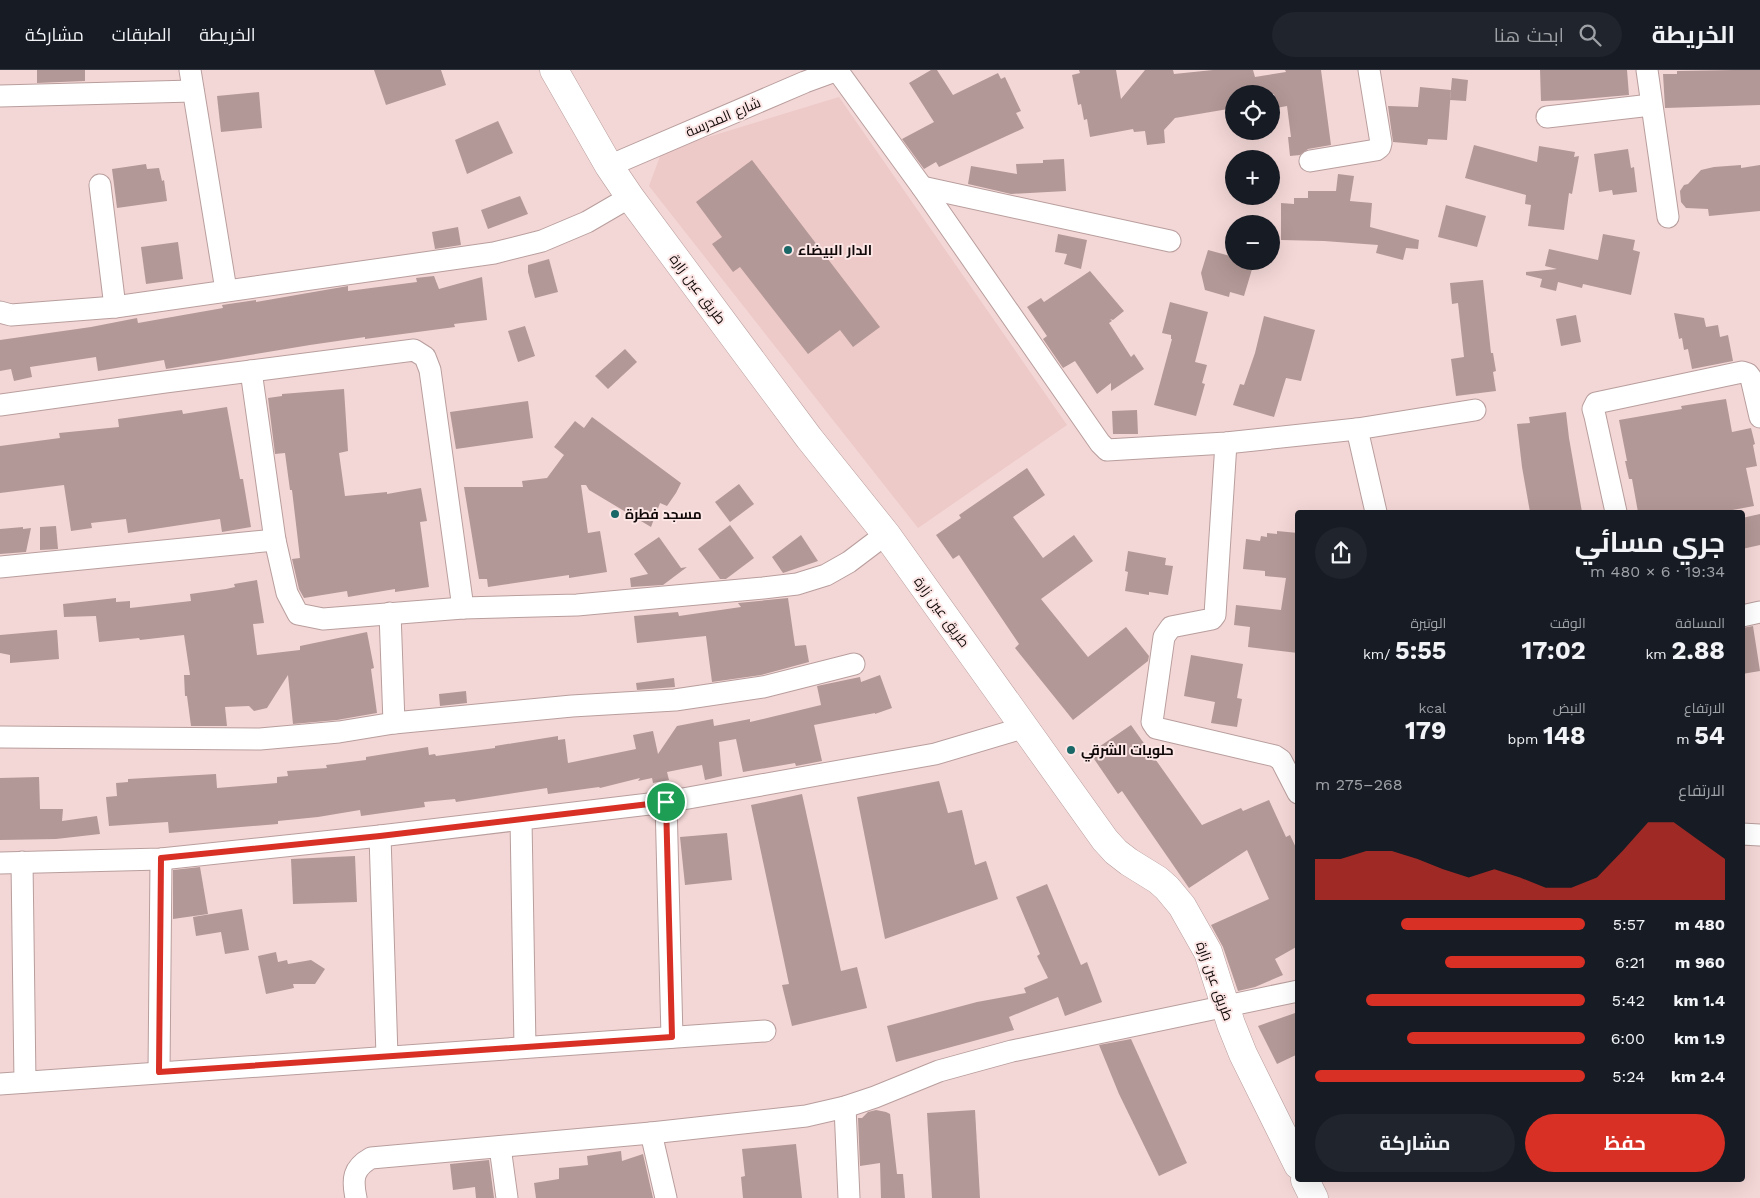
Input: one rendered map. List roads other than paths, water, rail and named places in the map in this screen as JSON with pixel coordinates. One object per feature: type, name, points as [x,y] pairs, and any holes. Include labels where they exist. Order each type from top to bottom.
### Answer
[{"type":"main road","name":"طريق عين زارة","points":[[554,70],[609,166],[630,197],[809,438],[886,534],[1026,727],[1105,840],[1116,852],[1158,880],[1175,896],[1208,952],[1231,1024],[1243,1054],[1295,1159]]},
{"type":"main road","points":[[1306,1182],[1314,1198]]},
{"type":"street","points":[[190,70],[226,290]]},
{"type":"street","points":[[838,70],[1107,450],[1226,443],[1357,429],[1475,410]]},
{"type":"street","name":"شارع المدرسة","points":[[609,166],[804,76],[838,70]]},
{"type":"street","points":[[1310,162],[1376,150],[1380,147],[1369,70]]},
{"type":"street","points":[[1647,70],[1668,217]]},
{"type":"street","points":[[0,96],[193,91]]},
{"type":"street","points":[[1547,118],[1651,104]]},
{"type":"street","points":[[100,185],[115,307]]},
{"type":"street","points":[[922,187],[1170,241]]},
{"type":"street","points":[[0,312],[11,314],[115,307],[494,253],[542,241],[587,222],[630,197]]},
{"type":"street","points":[[0,405],[414,350],[425,357],[430,370],[463,608]]},
{"type":"street","points":[[251,371],[275,540],[287,593],[298,614],[323,619],[463,608],[577,605],[797,584],[826,575],[849,562],[886,534]]},
{"type":"street","points":[[1616,510],[1593,408],[1596,403],[1742,372],[1748,374],[1751,378],[1760,417]]},
{"type":"street","points":[[1357,429],[1376,510]]},
{"type":"street","points":[[1226,443],[1216,615],[1212,619],[1171,627],[1164,636],[1152,722],[1156,728],[1275,756],[1281,760],[1295,787]]},
{"type":"street","points":[[0,567],[275,540]]},
{"type":"street","points":[[1745,615],[1760,612]]},
{"type":"street","points":[[390,613],[394,722]]},
{"type":"street","points":[[0,737],[260,739],[338,732],[394,722],[572,706],[675,700],[763,687],[854,664]]},
{"type":"street","points":[[0,862],[161,858],[380,836],[666,802],[935,754],[1026,727]]},
{"type":"street","points":[[666,802],[672,1037]]},
{"type":"street","points":[[521,820],[525,1047]]},
{"type":"street","points":[[1745,834],[1760,835]]},
{"type":"street","points":[[380,836],[387,1056]]},
{"type":"street","points":[[159,1072],[161,858]]},
{"type":"street","points":[[22,862],[25,1082]]},
{"type":"street","points":[[356,1198],[354,1184],[356,1172],[361,1163],[371,1158],[651,1133],[806,1116],[845,1107],[875,1097],[939,1071],[974,1060],[1295,992]]},
{"type":"street","points":[[0,1084],[765,1031]]},
{"type":"street","points":[[845,1107],[849,1198]]},
{"type":"street","points":[[651,1133],[666,1198]]},
{"type":"street","points":[[500,1147],[507,1198]]},
{"type":"place","name":"الدار البيضاء","points":[[788,250]]},
{"type":"place","name":"مسجد فطرة","points":[[615,514]]},
{"type":"place","name":"حلويات الشرقي","points":[[1071,750]]}]
